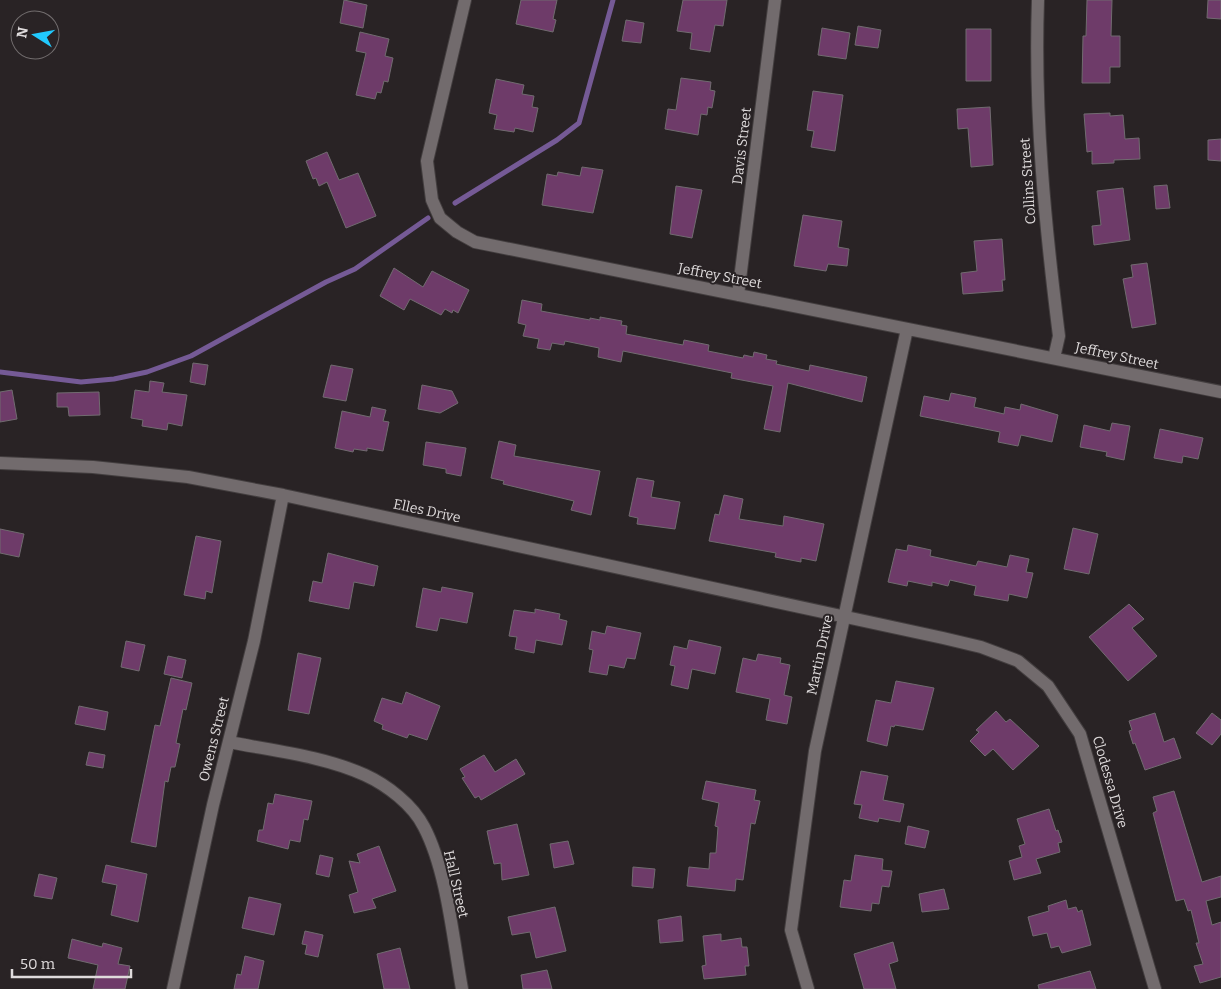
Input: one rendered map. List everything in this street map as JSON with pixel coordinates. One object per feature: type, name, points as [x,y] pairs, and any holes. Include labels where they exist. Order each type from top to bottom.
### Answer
[{"type":"street","name":"Jeffrey Street","points":[[465,0],[427,161],[432,200],[440,218],[457,232],[475,242],[1221,392]]},
{"type":"street","name":"Davis Street","points":[[738,295],[775,0]]},
{"type":"street","name":"Collins Street","points":[[1038,0],[1036,65],[1041,168],[1059,336],[1054,358]]},
{"type":"street","name":"Martin Drive","points":[[808,989],[791,930],[815,751],[843,615],[907,329]]},
{"type":"street","name":"Elles Drive","points":[[0,463],[93,466],[188,477],[283,495],[843,615]]},
{"type":"street","name":"Owens Street","points":[[173,989],[229,742],[254,642],[283,495]]},
{"type":"street","name":"Clodessa Drive","points":[[843,615],[981,647],[1018,661],[1048,686],[1080,734],[1155,989]]},
{"type":"street","name":"Hall Street","points":[[229,742],[329,763],[366,775],[398,796],[424,825],[438,861],[462,989]]},
{"type":"building","points":[[344,0],[367,5],[363,28],[340,23]]},
{"type":"building","points":[[521,0],[557,0],[553,19],[556,20],[553,32],[516,24]]},
{"type":"building","points":[[683,0],[727,0],[723,26],[715,25],[710,52],[690,49],[692,33],[677,31]]},
{"type":"building","points":[[1087,0],[1112,0],[1111,36],[1120,36],[1120,67],[1110,67],[1110,83],[1082,83],[1083,36],[1086,36]]},
{"type":"building","points":[[1208,0],[1221,0],[1221,19],[1207,18]]},
{"type":"building","points":[[626,20],[644,23],[641,43],[622,41]]},
{"type":"building","points":[[858,26],[881,30],[878,48],[855,45]]},
{"type":"building","points":[[822,28],[850,33],[846,59],[818,55]]},
{"type":"building","points":[[966,29],[991,29],[991,81],[966,81]]},
{"type":"building","points":[[360,32],[389,39],[385,56],[393,58],[388,82],[384,81],[381,93],[377,92],[375,99],[356,95],[366,53],[356,51]]},
{"type":"building","points":[[681,78],[711,82],[710,90],[715,91],[712,108],[708,107],[707,115],[701,114],[698,135],[665,129],[668,109],[676,110]]},
{"type":"building","points":[[496,79],[524,85],[522,94],[534,96],[532,107],[538,108],[533,132],[515,128],[514,132],[494,129],[497,115],[489,113]]},
{"type":"building","points":[[813,91],[843,95],[835,151],[811,147],[814,131],[807,130]]},
{"type":"building","points":[[990,107],[993,165],[971,167],[968,128],[958,129],[957,109]]},
{"type":"building","points":[[1110,113],[1110,116],[1123,115],[1125,139],[1139,138],[1140,159],[1114,160],[1114,163],[1092,164],[1092,151],[1087,152],[1084,114]]},
{"type":"building","points":[[1221,139],[1221,161],[1208,160],[1208,140]]},
{"type":"building","points":[[327,152],[339,180],[358,173],[376,216],[346,228],[327,182],[319,186],[316,178],[313,179],[306,161]]},
{"type":"building","points":[[582,167],[603,170],[593,213],[542,205],[547,174],[557,176],[558,172],[580,176]]},
{"type":"building","points":[[1167,185],[1170,208],[1156,209],[1154,186]]},
{"type":"building","points":[[676,186],[702,190],[692,238],[670,234]]},
{"type":"building","points":[[1123,188],[1130,240],[1094,245],[1092,226],[1101,225],[1097,191]]},
{"type":"building","points":[[803,215],[842,221],[838,247],[849,249],[847,266],[828,264],[826,271],[794,266]]},
{"type":"building","points":[[1002,239],[1005,280],[1002,280],[1003,291],[963,294],[961,273],[977,271],[974,241]]},
{"type":"building","points":[[1147,263],[1156,324],[1132,328],[1123,279],[1133,277],[1131,265]]},
{"type":"building","points":[[394,268],[423,287],[432,271],[469,290],[458,313],[453,310],[452,313],[445,309],[441,315],[410,299],[404,310],[380,296]]},
{"type":"building","points":[[522,300],[542,304],[541,311],[590,320],[590,318],[600,320],[600,317],[622,321],[621,325],[627,326],[626,334],[683,345],[684,340],[709,345],[708,351],[743,358],[744,355],[753,357],[754,352],[767,355],[766,359],[777,361],[776,364],[809,371],[810,365],[867,377],[862,402],[788,383],[780,432],[764,429],[773,386],[731,378],[732,373],[623,351],[621,362],[598,357],[599,348],[565,341],[564,345],[552,343],[550,350],[537,348],[539,339],[523,336],[526,325],[518,323]]},
{"type":"building","points":[[193,363],[208,365],[205,385],[190,382]]},
{"type":"building","points":[[331,365],[353,369],[346,401],[323,397]]},
{"type":"building","points":[[150,381],[164,383],[162,392],[187,395],[182,426],[168,423],[167,430],[142,426],[143,420],[131,418],[135,390],[149,392]]},
{"type":"building","points":[[422,385],[452,391],[458,403],[440,413],[418,409]]},
{"type":"building","points":[[12,390],[17,419],[0,422],[0,392]]},
{"type":"building","points":[[99,392],[100,415],[69,416],[68,407],[57,407],[57,393]]},
{"type":"building","points":[[951,393],[976,398],[974,407],[1004,414],[1005,407],[1020,410],[1021,404],[1058,415],[1052,442],[1021,435],[1018,446],[998,442],[1000,432],[920,416],[924,396],[949,401]]},
{"type":"building","points":[[372,407],[386,410],[383,421],[389,422],[383,451],[367,448],[367,451],[354,449],[353,452],[335,448],[342,411],[370,417]]},
{"type":"building","points":[[1112,423],[1130,426],[1124,460],[1106,456],[1107,452],[1080,447],[1084,425],[1110,431]]},
{"type":"building","points":[[1160,429],[1203,438],[1198,459],[1183,456],[1182,463],[1154,458]]},
{"type":"building","points":[[499,441],[516,445],[514,456],[600,471],[591,515],[571,510],[574,501],[503,484],[504,481],[491,478]]},
{"type":"building","points":[[426,442],[466,448],[461,476],[446,473],[446,469],[423,465]]},
{"type":"building","points":[[637,478],[654,481],[651,497],[680,502],[675,529],[637,524],[638,518],[629,516]]},
{"type":"building","points":[[724,495],[743,499],[739,519],[783,526],[784,516],[824,524],[816,561],[801,558],[801,562],[775,557],[776,553],[709,541],[715,514],[719,515]]},
{"type":"building","points":[[1073,528],[1098,534],[1089,574],[1064,569]]},
{"type":"building","points":[[0,529],[24,534],[19,557],[0,553]]},
{"type":"building","points":[[196,536],[221,541],[212,593],[206,591],[205,599],[184,595]]},
{"type":"building","points":[[908,545],[931,550],[930,556],[976,566],[978,561],[1007,567],[1010,555],[1029,559],[1026,572],[1033,573],[1027,598],[1009,594],[1008,601],[974,595],[976,586],[950,580],[948,586],[932,582],[932,586],[908,581],[907,586],[888,582],[896,549],[907,551]]},
{"type":"building","points":[[328,553],[378,566],[374,586],[354,582],[349,609],[309,601],[313,581],[322,583]]},
{"type":"building","points":[[442,587],[473,593],[467,623],[440,618],[437,631],[416,627],[423,588],[441,592]]},
{"type":"building","points":[[1129,604],[1144,619],[1132,628],[1157,656],[1128,681],[1089,637]]},
{"type":"building","points":[[535,609],[560,614],[559,619],[567,621],[562,645],[536,640],[534,653],[515,649],[517,637],[509,636],[514,610],[535,613]]},
{"type":"building","points":[[607,626],[641,633],[635,659],[627,658],[624,668],[609,665],[607,675],[589,672],[593,650],[589,649],[592,631],[605,634]]},
{"type":"building","points":[[689,640],[721,647],[715,674],[692,669],[688,689],[671,685],[675,666],[670,665],[674,646],[687,649]]},
{"type":"building","points":[[126,641],[145,645],[139,671],[121,667]]},
{"type":"building","points":[[298,653],[321,658],[309,714],[288,710]]},
{"type":"building","points":[[758,654],[781,658],[780,663],[790,665],[784,695],[792,697],[787,724],[766,720],[770,699],[736,692],[743,658],[756,661]]},
{"type":"building","points":[[168,656],[186,660],[182,678],[164,674]]},
{"type":"building","points":[[171,678],[192,683],[186,710],[183,709],[176,743],[180,744],[175,767],[171,767],[168,782],[165,781],[156,847],[131,842],[155,725],[160,726]]},
{"type":"building","points":[[896,681],[934,688],[923,730],[895,725],[894,727],[891,726],[887,746],[867,741],[876,700],[891,703]]},
{"type":"building","points":[[406,692],[440,706],[427,740],[409,734],[407,738],[382,729],[383,725],[374,721],[382,698],[402,704]]},
{"type":"building","points":[[79,706],[108,712],[105,730],[75,724]]},
{"type":"building","points":[[996,711],[1006,722],[1010,719],[1039,746],[1013,770],[993,749],[985,756],[970,741],[979,732],[976,730]]},
{"type":"building","points":[[1155,713],[1164,742],[1174,738],[1181,758],[1145,770],[1135,743],[1133,744],[1129,731],[1132,730],[1129,721]]},
{"type":"building","points":[[1212,713],[1221,720],[1221,734],[1212,745],[1196,733]]},
{"type":"building","points":[[89,752],[105,755],[103,768],[86,765]]},
{"type":"building","points":[[484,755],[495,772],[516,759],[525,774],[481,800],[479,796],[475,798],[462,778],[465,777],[460,769]]},
{"type":"building","points":[[861,771],[888,776],[883,800],[904,804],[900,822],[879,818],[878,822],[859,818],[862,805],[854,804]]},
{"type":"building","points":[[706,781],[756,790],[754,800],[760,801],[755,824],[751,823],[743,880],[736,879],[735,891],[687,886],[689,867],[709,869],[710,853],[716,853],[718,827],[715,826],[719,803],[702,799]]},
{"type":"building","points":[[1174,791],[1202,882],[1221,876],[1221,897],[1206,901],[1212,925],[1221,922],[1221,977],[1200,983],[1194,966],[1203,964],[1196,943],[1199,943],[1191,910],[1188,911],[1184,899],[1176,901],[1153,813],[1157,811],[1153,797]]},
{"type":"building","points":[[275,794],[312,801],[308,820],[304,819],[300,842],[290,840],[288,849],[257,841],[259,830],[263,830],[268,803],[273,804]]},
{"type":"building","points":[[1049,809],[1056,831],[1058,830],[1062,842],[1058,843],[1060,852],[1036,859],[1041,873],[1014,880],[1009,861],[1022,857],[1019,846],[1025,844],[1017,819]]},
{"type":"building","points":[[517,824],[529,875],[502,880],[501,863],[494,864],[487,831]]},
{"type":"building","points":[[908,826],[929,831],[925,848],[905,844]]},
{"type":"building","points":[[568,841],[574,864],[554,868],[550,844]]},
{"type":"building","points":[[379,846],[396,891],[372,899],[376,908],[354,913],[349,895],[358,892],[349,861],[360,863],[357,854]]},
{"type":"building","points":[[320,855],[333,858],[329,877],[316,874]]},
{"type":"building","points":[[855,855],[883,859],[882,870],[892,871],[889,887],[882,886],[879,904],[872,903],[871,911],[840,907],[844,880],[851,881]]},
{"type":"building","points":[[106,865],[147,874],[138,922],[111,915],[117,885],[102,882]]},
{"type":"building","points":[[633,867],[655,869],[653,888],[632,886]]},
{"type":"building","points":[[39,874],[57,878],[52,899],[34,896]]},
{"type":"building","points":[[944,889],[949,909],[922,912],[919,894]]},
{"type":"building","points":[[249,897],[281,904],[274,935],[242,928]]},
{"type":"building","points":[[1066,900],[1068,909],[1076,907],[1078,912],[1082,910],[1091,945],[1062,953],[1059,946],[1051,948],[1047,933],[1033,936],[1028,917],[1049,911],[1048,906]]},
{"type":"building","points":[[555,907],[566,951],[536,958],[530,932],[512,935],[508,917]]},
{"type":"building","points":[[681,916],[683,941],[660,943],[658,920]]},
{"type":"building","points":[[305,931],[323,935],[318,957],[305,954],[307,945],[302,944]]},
{"type":"building","points":[[721,934],[721,941],[741,938],[742,947],[747,947],[749,966],[745,966],[746,975],[704,979],[702,966],[706,965],[703,936]]},
{"type":"building","points":[[72,939],[102,947],[103,943],[122,948],[118,964],[130,966],[125,989],[93,989],[98,965],[68,958]]},
{"type":"building","points":[[893,942],[898,961],[889,964],[896,989],[864,989],[854,954]]},
{"type":"building","points":[[400,948],[410,989],[384,989],[377,954]]},
{"type":"building","points":[[245,956],[264,961],[258,989],[234,989],[237,974],[241,975]]},
{"type":"building","points":[[547,970],[552,989],[523,989],[521,975]]},
{"type":"building","points":[[1090,971],[1096,989],[1039,989],[1038,985]]},
{"type":"waterway","points":[[455,203],[557,140],[579,123],[613,0]]},
{"type":"waterway","points":[[0,372],[81,382],[114,379],[147,372],[191,356],[326,282],[355,269],[428,218]]}]
